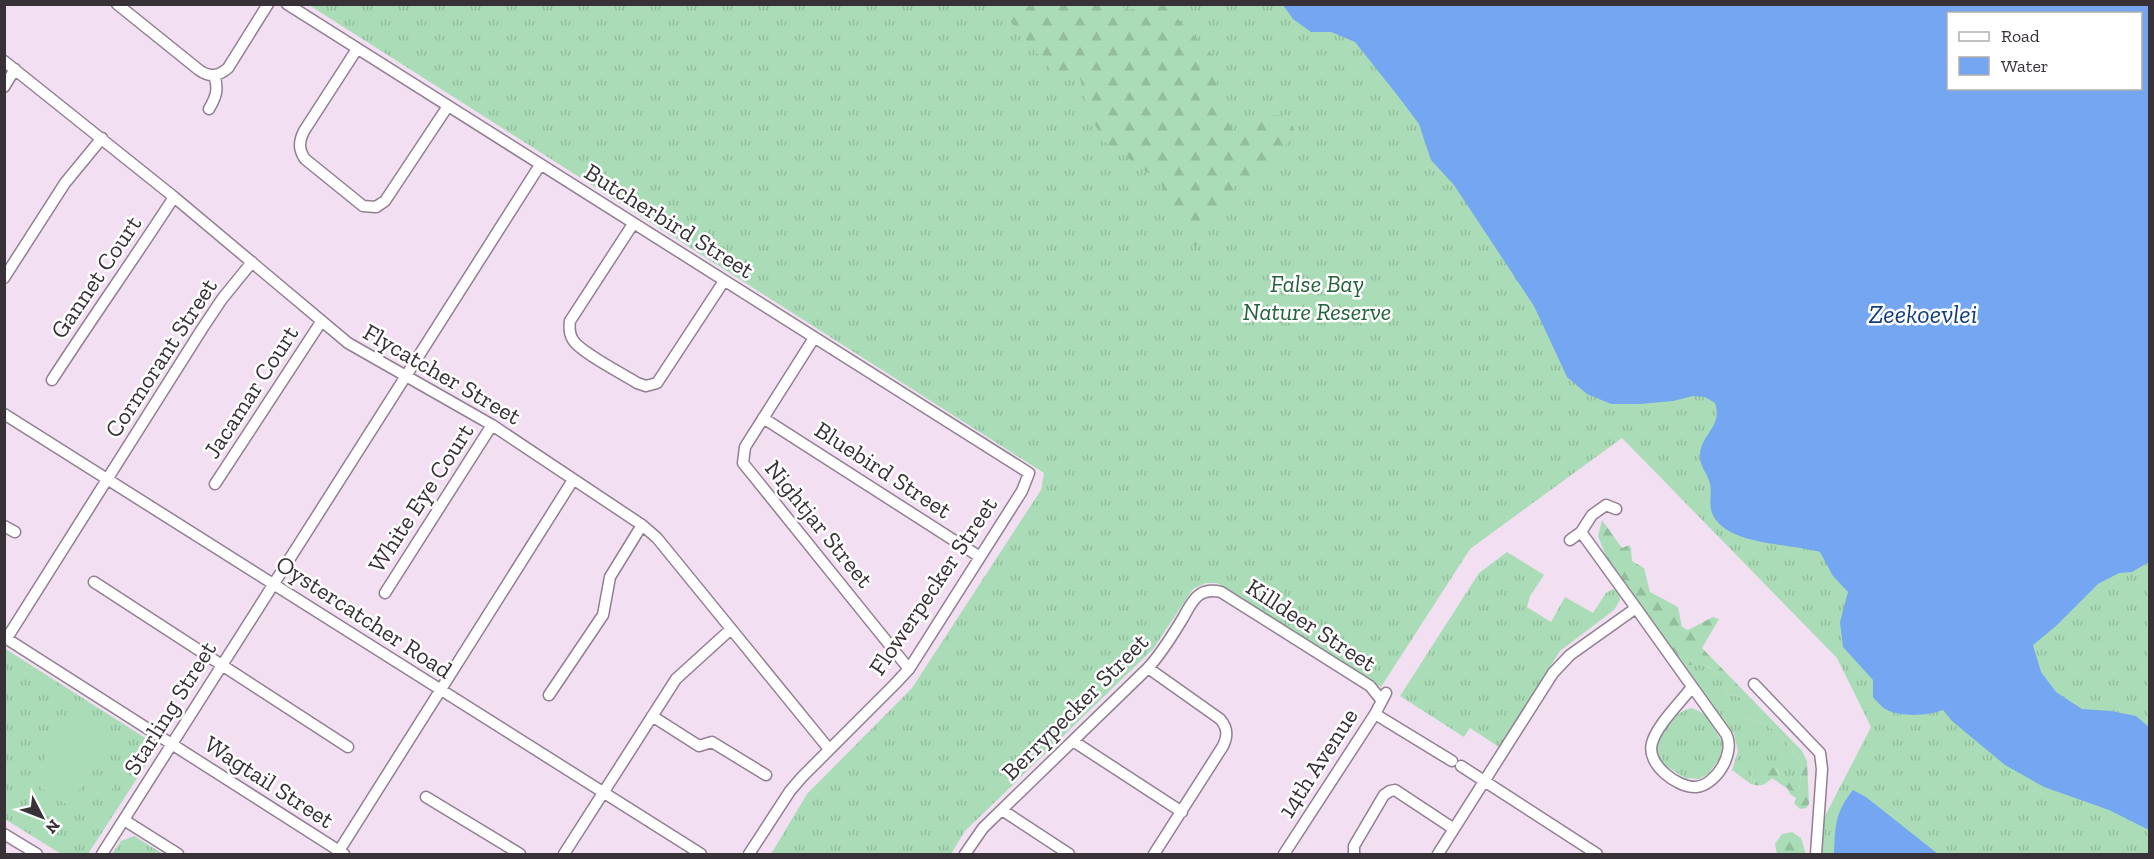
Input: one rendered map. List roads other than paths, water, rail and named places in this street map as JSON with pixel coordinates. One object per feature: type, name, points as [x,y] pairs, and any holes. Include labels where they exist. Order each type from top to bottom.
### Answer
[{"type":"street","points":[[117,4],[204,74],[214,75],[228,68],[268,4]]},
{"type":"street","name":"Butcherbird Street","points":[[287,4],[1029,473]]},
{"type":"street","points":[[357,49],[304,131],[299,143],[304,159],[363,206],[376,207],[385,201],[448,106]]},
{"type":"street","name":"Flycatcher Street","points":[[4,61],[174,197],[348,343],[492,425],[642,525],[657,538],[830,749]]},
{"type":"street","points":[[4,87],[15,69]]},
{"type":"street","points":[[209,109],[216,96],[217,83],[214,75]]},
{"type":"street","points":[[4,278],[66,183],[102,138]]},
{"type":"street","name":"Starling Street","points":[[102,855],[540,165]]},
{"type":"street","name":"Gannet Court","points":[[52,380],[174,197]]},
{"type":"street","points":[[633,224],[570,321],[569,326],[571,336],[578,346],[637,383],[646,386],[657,383],[724,281]]},
{"type":"street","name":"Cormorant Street","points":[[6,637],[222,299],[252,262]]},
{"type":"street","name":"Jacamar Court","points":[[215,484],[321,322]]},
{"type":"street","name":"Nightjar Street","points":[[814,338],[745,447],[743,463],[909,669]]},
{"type":"street","name":"Oystercatcher Road","points":[[4,414],[701,855]]},
{"type":"street","name":"Bluebird Street","points":[[763,418],[980,557]]},
{"type":"street","name":"White Eye Court","points":[[385,593],[492,425]]},
{"type":"street","name":"Flowerpecker Street","points":[[749,855],[790,791],[802,777],[909,669],[1022,491],[1029,473]]},
{"type":"street","points":[[340,853],[573,480]]},
{"type":"street","points":[[1570,540],[1581,532],[1592,515],[1606,505],[1616,509]]},
{"type":"street","points":[[549,695],[603,615],[610,577],[642,525]]},
{"type":"street","points":[[4,526],[15,532]]},
{"type":"street","points":[[1581,532],[1726,734],[1730,746],[1725,762],[1712,779],[1697,787],[1683,784],[1661,770],[1655,765],[1651,750],[1656,734],[1692,687]]},
{"type":"street","points":[[94,582],[348,747]]},
{"type":"street","name":"Berrypecker Street","points":[[965,855],[983,828],[1159,656],[1198,595],[1213,590]]},
{"type":"street","name":"Killdeer Street","points":[[1213,590],[1221,592],[1384,697]]},
{"type":"street","points":[[1438,855],[1484,780],[1559,667],[1570,655],[1636,608]]},
{"type":"street","points":[[564,855],[676,679],[731,629]]},
{"type":"street","name":"Wagtail Street","points":[[6,637],[340,853]]},
{"type":"street","points":[[1148,668],[1220,719],[1227,731],[1227,738],[1223,746],[1154,855]]},
{"type":"street","points":[[1754,684],[1820,753],[1822,769],[1816,855]]},
{"type":"street","name":"14th Avenue","points":[[1284,855],[1384,697]]},
{"type":"street","points":[[1375,714],[1484,780],[1598,855]]},
{"type":"street","points":[[652,716],[699,746],[712,742],[766,775]]},
{"type":"street","points":[[1073,741],[1182,812]]},
{"type":"street","points":[[1354,855],[1354,846],[1384,795],[1390,790],[1395,790],[1455,829]]},
{"type":"street","points":[[426,797],[520,855]]},
{"type":"street","points":[[1002,810],[1070,855]]},
{"type":"street","points":[[124,820],[178,855]]},
{"type":"street","points":[[4,834],[37,855]]},
{"type":"water","name":"Zeekoevlei","points":[[1283,5],[2149,5],[2149,562],[2132,572],[2119,573],[2098,584],[2056,626],[2033,645],[2041,672],[2056,692],[2082,709],[2136,716],[2149,727],[2149,830],[2109,810],[2044,787],[2005,765],[1952,721],[1943,710],[1907,715],[1881,706],[1873,697],[1873,680],[1843,647],[1840,622],[1848,592],[1833,576],[1820,552],[1749,539],[1724,528],[1713,515],[1710,506],[1711,488],[1701,463],[1700,454],[1704,440],[1716,418],[1715,403],[1705,397],[1693,396],[1673,401],[1611,404],[1587,394],[1567,377],[1534,306],[1454,185],[1431,160],[1419,124],[1355,42],[1331,32],[1311,32],[1293,19]]},
{"type":"water","points":[[1853,790],[1866,797],[1938,854],[1834,854],[1839,813]]},
{"type":"park label","name":"False Bay Nature Reserve","points":[[1317,298]]}]
